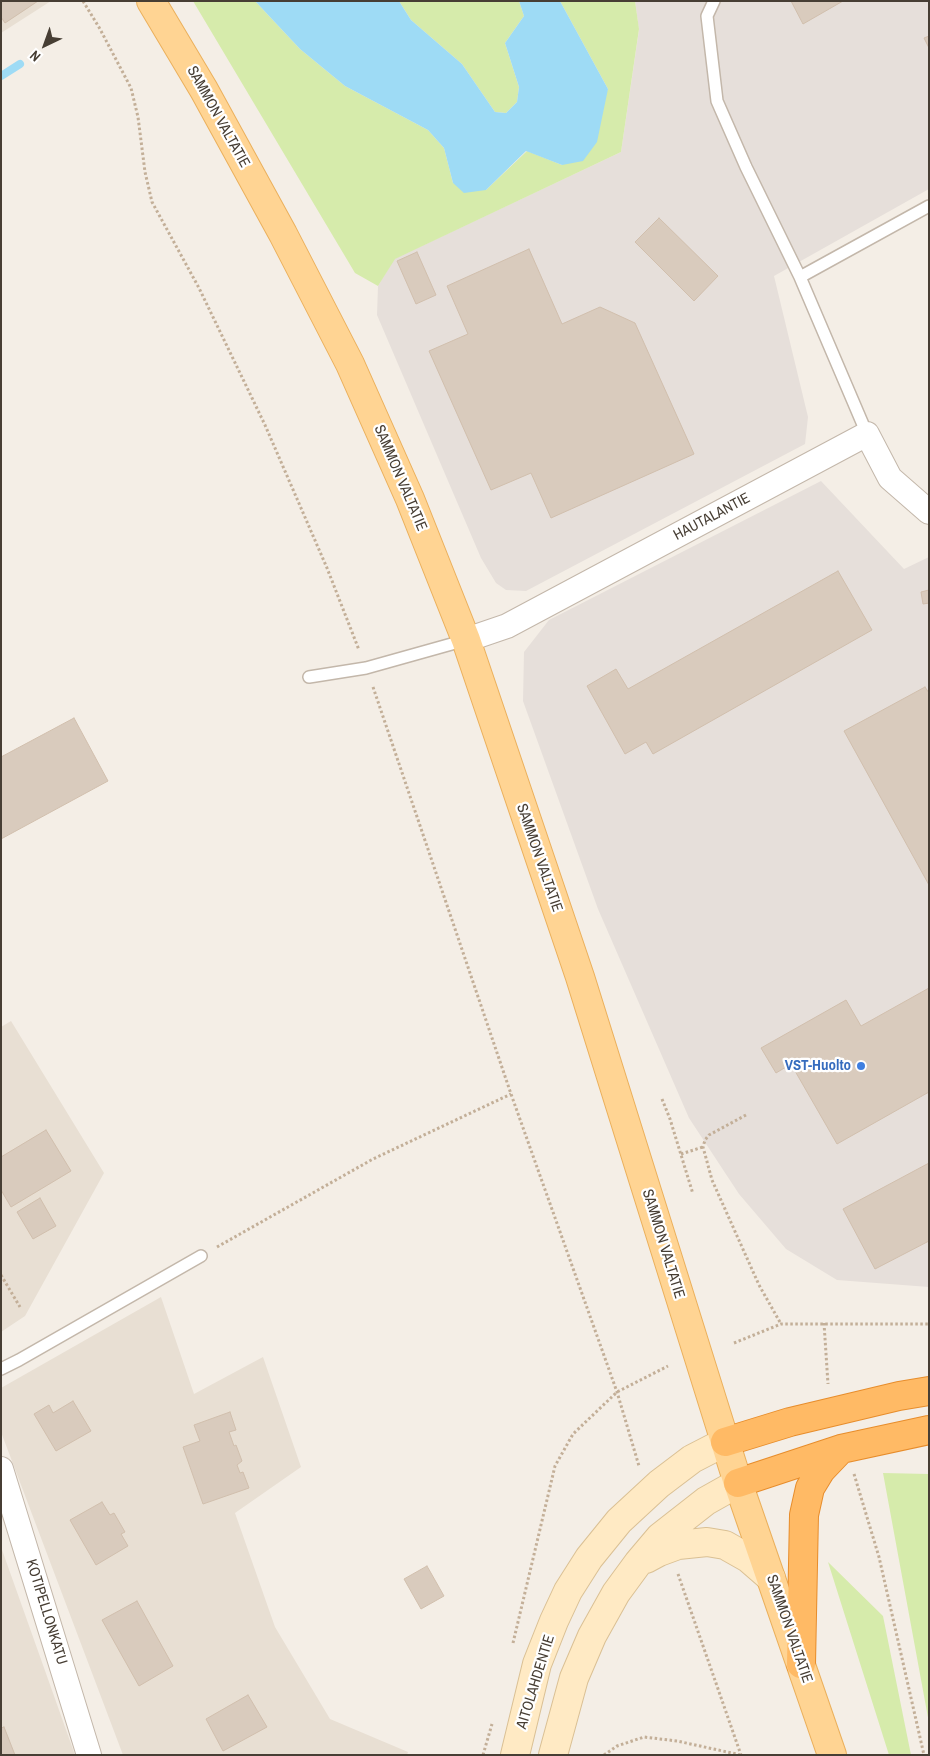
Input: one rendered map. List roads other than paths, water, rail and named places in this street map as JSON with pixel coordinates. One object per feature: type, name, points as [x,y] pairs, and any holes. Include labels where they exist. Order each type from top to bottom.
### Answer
[{"type":"highway","points":[[725,1442],[790,1422],[899,1396],[929,1391]]},
{"type":"highway","points":[[738,1483],[840,1449],[929,1430]]},
{"type":"highway","points":[[801,1664],[804,1515],[810,1488],[821,1470],[840,1449]]},
{"type":"main road","name":"SAMMON VALTATIE","points":[[151,1],[204,90],[283,234],[350,364],[410,499],[466,640],[580,977],[738,1483],[832,1755]]},
{"type":"main road","name":"AITOLAHDENTIE","points":[[514,1755],[537,1664],[568,1591],[589,1558],[619,1521],[658,1484],[692,1459],[725,1442]]},
{"type":"main road","points":[[553,1755],[574,1678],[592,1636],[616,1593],[660,1537],[683,1517],[706,1501],[738,1483]]},
{"type":"main road","points":[[638,1563],[678,1545],[707,1542],[726,1545],[748,1558],[771,1578]]},
{"type":"street","name":"HAUTALANTIE","points":[[466,640],[507,626],[867,434]]},
{"type":"street","points":[[867,434],[890,478],[929,512]]},
{"type":"street","name":"KOTIPELLONKATU","points":[[1,1469],[89,1755]]},
{"type":"lane","points":[[714,1],[707,16],[718,101],[746,167],[800,277],[867,434]]},
{"type":"lane","points":[[800,277],[929,206]]},
{"type":"lane","points":[[309,677],[366,668],[466,640]]},
{"type":"lane","points":[[1,1369],[201,1256]]},
{"type":"water","points":[[255,1],[399,1],[411,20],[462,64],[495,112],[506,113],[517,102],[519,87],[505,43],[524,16],[519,1],[560,1],[608,89],[597,142],[583,161],[562,165],[526,151],[486,190],[464,193],[453,183],[444,148],[428,130],[345,86],[300,49]]},
{"type":"waterway","points":[[1,76],[20,64]]},
{"type":"place","name":"VST-Huolto","points":[[861,1066]]}]
